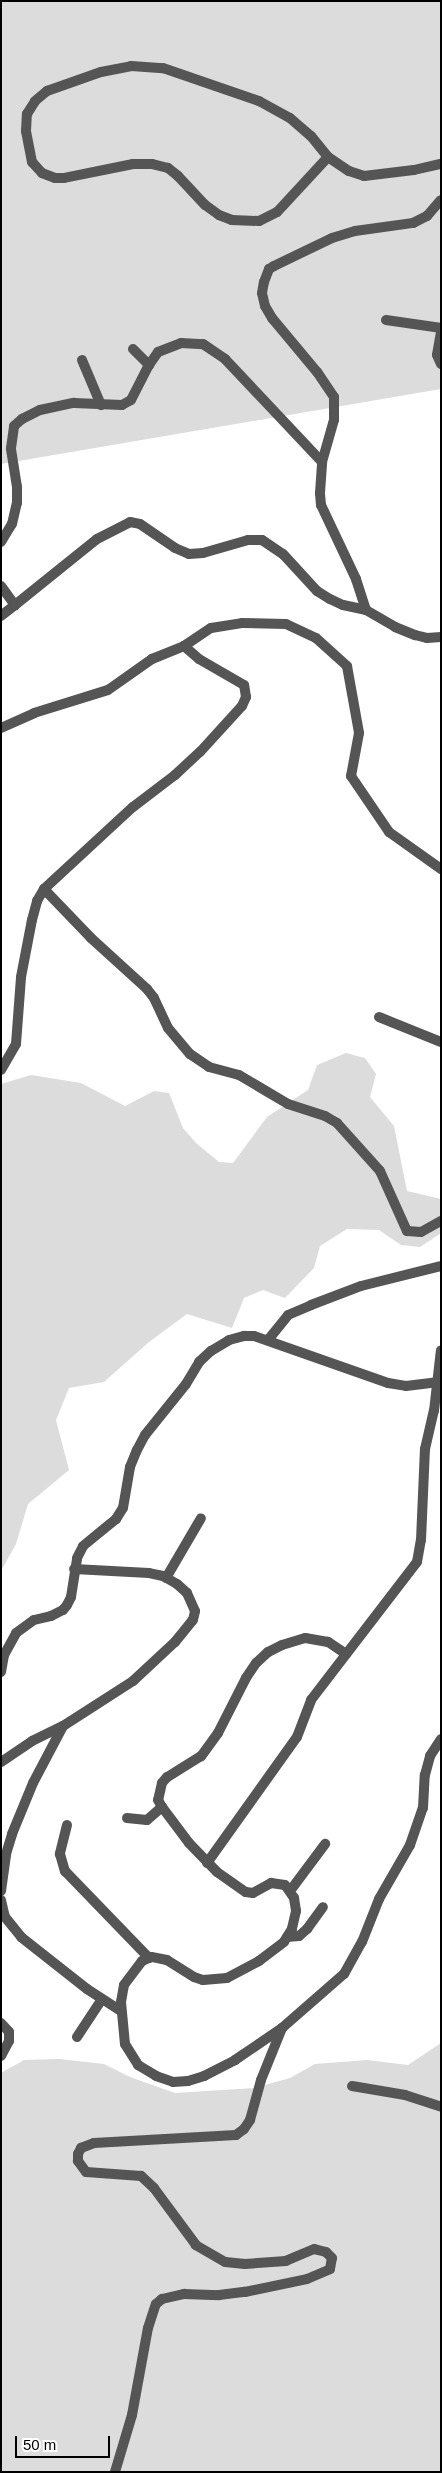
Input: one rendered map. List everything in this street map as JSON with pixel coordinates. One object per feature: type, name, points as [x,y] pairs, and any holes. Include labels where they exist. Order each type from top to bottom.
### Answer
[{"type":"street","points":[[328,157],[277,212],[259,221],[232,220],[205,205],[168,168],[152,164],[133,164],[64,178],[55,178],[42,173],[32,162],[26,130],[27,114],[35,101],[47,91],[101,72],[131,66],[163,68],[259,101],[279,111],[311,136],[328,157],[349,172],[364,176],[414,170],[441,164]]},
{"type":"street","points":[[366,610],[356,579],[321,505],[322,462],[334,420],[334,397],[317,372],[272,318],[265,306],[262,293],[264,282],[270,269],[274,266],[332,238],[355,231],[413,223],[427,216],[441,200]]},
{"type":"street","points":[[386,320],[441,330],[437,355],[441,364]]},
{"type":"street","points":[[1,542],[12,524],[17,503],[17,488],[11,448],[14,426],[22,419],[40,410],[74,403],[122,405],[131,400],[158,352],[181,343],[203,344],[210,347],[235,370],[322,462]]},
{"type":"street","points":[[133,349],[149,365]]},
{"type":"street","points":[[82,360],[101,405]]},
{"type":"street","points":[[1,616],[97,539],[130,522],[140,524],[175,548],[188,554],[203,553],[248,540],[262,540],[283,554],[317,591],[343,605],[366,610],[395,627],[415,635],[427,638],[441,637]]},
{"type":"street","points":[[1,586],[15,605]]},
{"type":"street","points":[[1,728],[34,714],[108,690],[152,659],[184,646],[211,628],[242,623],[273,623],[301,629],[340,657],[347,666],[358,728],[351,776],[390,832],[441,869]]},
{"type":"street","points":[[1,1070],[16,1044],[21,977],[32,920],[37,901],[44,889],[133,807],[170,779],[200,752],[242,706],[246,698],[244,685],[199,659],[184,646]]},
{"type":"street","points":[[44,889],[91,938],[147,989],[154,998],[168,1028],[190,1054],[210,1067],[239,1075],[288,1104],[325,1116],[336,1123],[380,1171],[408,1230],[421,1232],[441,1221]]},
{"type":"street","points":[[379,1017],[441,1042]]},
{"type":"street","points":[[268,1340],[288,1315],[311,1305],[361,1286],[441,1266]]},
{"type":"street","points":[[1,1672],[4,1655],[16,1633],[34,1620],[51,1616],[63,1610],[67,1605],[71,1597],[74,1569],[84,1546],[116,1519],[123,1508],[130,1467],[145,1435],[186,1384],[199,1362],[211,1350],[229,1340],[244,1336],[268,1340],[388,1383],[406,1386],[437,1382]]},
{"type":"street","points":[[207,1863],[297,1736],[311,1700],[405,1580],[419,1556],[425,1449],[434,1411],[441,1350]]},
{"type":"street","points":[[166,1578],[201,1518]]},
{"type":"street","points":[[1,1762],[32,1742],[63,1726],[134,1681],[175,1642],[193,1620],[195,1611],[193,1602],[177,1584],[166,1578],[149,1573],[74,1569]]},
{"type":"street","points":[[346,1654],[328,1642],[311,1638],[295,1640],[268,1652],[256,1663],[246,1678],[218,1733],[201,1756],[167,1777],[162,1783],[158,1800],[207,1863],[246,1892],[253,1893],[271,1883],[285,1885],[294,1898],[296,1911],[292,1929],[275,1950],[239,1974],[227,1978],[203,1980],[167,1960],[149,1958],[142,1961],[124,1985],[121,2011],[125,2044],[138,2065],[173,2082],[188,2081],[204,2076],[226,2065],[282,2028],[332,1985],[351,1963],[379,1899],[410,1845],[423,1808],[425,1775],[430,1756],[441,1739]]},
{"type":"street","points":[[1,1892],[6,1854],[12,1834],[33,1783],[63,1726]]},
{"type":"street","points":[[127,1818],[148,1820],[162,1807]]},
{"type":"street","points":[[67,1825],[60,1854],[65,1871],[149,1958]]},
{"type":"street","points":[[290,1890],[325,1844]]},
{"type":"street","points":[[1,1900],[4,1923],[102,1999],[121,2011]]},
{"type":"street","points":[[287,1937],[299,1936],[307,1929],[323,1907]]},
{"type":"street","points":[[77,2036],[102,1999]]},
{"type":"street","points":[[1,2023],[9,2032],[9,2041],[1,2056]]},
{"type":"street","points":[[115,2472],[132,2415],[148,2328],[156,2304],[162,2299],[184,2294],[219,2295],[245,2292],[307,2279],[330,2269],[332,2258],[326,2252],[314,2249],[286,2261],[244,2264],[225,2262],[196,2245],[154,2188],[141,2176],[86,2172],[78,2161],[78,2154],[81,2148],[94,2143],[236,2135],[244,2129],[250,2120],[261,2080],[282,2028]]},
{"type":"street","points":[[352,2086],[405,2095],[441,2107]]},
{"type":"shaded area","points":[[1,1],[441,1],[441,389],[1,464]]},
{"type":"shaded area","points":[[346,1053],[365,1058],[376,1074],[370,1097],[394,1126],[407,1191],[441,1199],[441,1233],[420,1247],[401,1245],[379,1230],[347,1229],[320,1246],[314,1268],[285,1298],[263,1290],[244,1298],[232,1328],[187,1314],[149,1342],[104,1382],[69,1388],[56,1420],[69,1470],[28,1504],[16,1544],[1,1571],[1,1084],[31,1075],[81,1083],[125,1106],[154,1091],[169,1093],[183,1128],[196,1143],[219,1162],[233,1163],[267,1117],[308,1090],[317,1065]]},
{"type":"shaded area","points":[[441,2043],[441,2472],[1,2472],[1,2073],[24,2060],[59,2059],[104,2064],[130,2077],[175,2093],[254,2088],[290,2078],[315,2064],[367,2060],[408,2065]]}]
